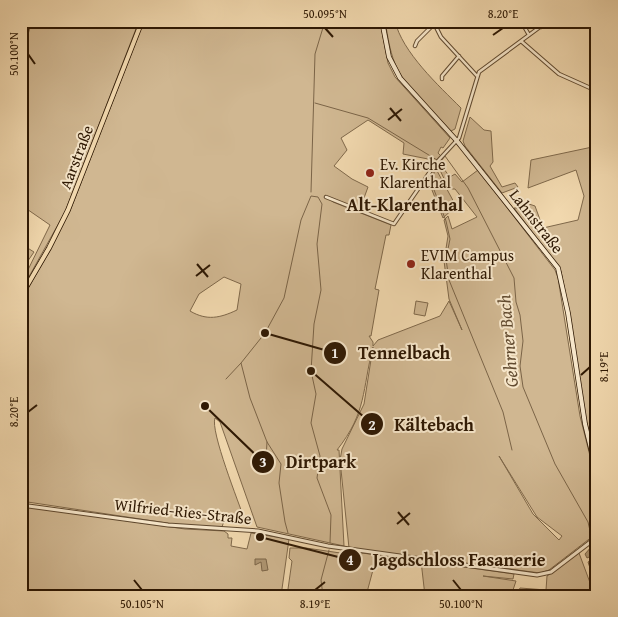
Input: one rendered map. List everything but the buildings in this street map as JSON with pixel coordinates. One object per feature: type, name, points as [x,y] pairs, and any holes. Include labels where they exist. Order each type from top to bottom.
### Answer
[{"type":"main road","name":"Aarstraße","points":[[21,296],[49,248],[71,204],[142,21]]},
{"type":"main road","name":"Lahnstraße","points":[[382,21],[388,53],[396,72],[457,141],[558,268],[568,313],[585,424],[597,473]]},
{"type":"street","points":[[526,21],[525,28],[529,35]]},
{"type":"street","points":[[537,21],[541,27]]},
{"type":"street","points":[[326,197],[394,224],[436,163],[457,141],[477,76],[484,67],[548,21]]},
{"type":"street","points":[[415,46],[417,40],[433,22],[441,37],[477,76]]},
{"type":"street","points":[[521,41],[559,74],[597,91]]},
{"type":"street","points":[[442,79],[442,76],[459,56]]},
{"type":"street","name":"Wilfried-Ries-Straße","points":[[21,505],[168,525],[258,531],[328,546],[537,575],[551,572],[597,537]]},
{"type":"shaded area","points":[[32,21],[139,21],[65,212],[21,291],[21,284],[50,225],[21,205],[21,177],[24,169],[21,167],[21,58]]},
{"type":"shaded area","points":[[144,21],[380,21],[388,63],[395,77],[450,138],[443,148],[441,147],[438,153],[441,156],[434,164],[428,159],[403,154],[404,143],[368,120],[341,138],[347,150],[334,166],[352,179],[368,187],[360,209],[327,197],[333,202],[391,225],[389,235],[386,235],[375,289],[379,290],[371,336],[369,336],[373,346],[378,340],[440,316],[449,301],[462,330],[449,299],[444,261],[448,236],[444,220],[448,216],[452,229],[477,217],[455,189],[449,189],[438,166],[440,164],[450,177],[455,174],[462,182],[478,170],[555,270],[558,278],[580,416],[597,484],[597,533],[549,570],[540,573],[349,548],[340,460],[342,449],[364,404],[373,347],[359,412],[354,424],[337,450],[339,450],[344,546],[257,527],[220,422],[215,418],[221,452],[245,521],[224,521],[222,527],[180,525],[21,501],[21,300],[51,249],[70,211]],"holes":[[[224,277],[241,284],[237,310],[214,317],[202,316],[190,311],[199,294]],[[499,456],[537,517],[562,536],[559,540],[533,514]]]},
{"type":"shaded area","points":[[385,21],[395,21],[405,45],[422,68],[461,108],[455,129],[451,131],[403,78],[393,58]]},
{"type":"shaded area","points":[[470,117],[484,130],[491,131],[493,162],[490,166],[502,187],[515,183],[518,187],[502,193],[465,146],[463,141]]},
{"type":"shaded area","points":[[597,146],[597,465],[583,407],[561,271],[514,208],[521,208],[526,203],[535,206],[543,228],[578,220],[584,196],[576,170],[528,188],[531,160]]},
{"type":"shaded area","points":[[436,169],[456,206],[443,218],[430,185],[429,177]]},
{"type":"shaded area","points":[[26,247],[34,252],[23,268],[21,254]]},
{"type":"shaded area","points":[[416,301],[428,303],[425,316],[414,314]]},
{"type":"shaded area","points":[[21,506],[185,529],[224,531],[228,534],[228,538],[232,538],[231,546],[247,549],[251,533],[289,539],[281,596],[21,596]]},
{"type":"shaded area","points":[[592,546],[596,547],[596,554],[587,558],[585,554]]},
{"type":"shaded area","points":[[290,548],[306,548],[361,556],[362,553],[377,555],[366,596],[287,596],[292,561],[289,558]]},
{"type":"shaded area","points":[[579,553],[595,596],[516,596],[520,588],[546,590],[547,576]]},
{"type":"shaded area","points":[[597,556],[597,576],[592,574],[588,562]]},
{"type":"shaded area","points":[[255,559],[266,559],[268,570],[262,571],[261,562],[255,565]]},
{"type":"shaded area","points":[[421,561],[514,574],[513,579],[483,576],[516,581],[511,596],[425,596]]},
{"type":"waterway","name":"Gehrner Bach","points":[[311,192],[315,54],[325,21]]},
{"type":"waterway","name":"Gehrner Bach","points":[[315,103],[368,118],[437,160]]},
{"type":"waterway","name":"Gehrner Bach","points":[[437,166],[445,156],[468,188],[514,278],[523,341],[520,366],[523,387],[555,464],[588,522],[592,539]]},
{"type":"waterway","points":[[435,170],[431,182],[446,221],[450,239],[446,259],[449,280],[503,412],[512,450]]},
{"type":"waterway","points":[[288,533],[279,483],[281,464],[267,442],[250,398],[241,363],[265,333],[284,298],[301,220],[311,196],[318,197],[322,204],[317,244],[321,290],[314,324],[311,371],[316,394],[311,423],[320,456],[317,478],[331,515],[330,543]]},
{"type":"waterway","points":[[226,379],[241,363]]},
{"type":"waterway","points":[[266,459],[267,442]]},
{"type":"waterway","points":[[323,596],[321,580],[329,550]]},
{"type":"place","name":"Ev. Kirche Klarenthal","points":[[370,173]]},
{"type":"place","name":"EVIM Campus Klarenthal","points":[[411,264]]},
{"type":"place","name":"Tennelbach","points":[[265,333]]},
{"type":"place","name":"Kältebach","points":[[311,371]]},
{"type":"place","name":"Dirtpark","points":[[205,406]]},
{"type":"place","name":"Jagdschloss Fasanerie","points":[[260,537]]},
{"type":"district","name":"Alt-Klarenthal","points":[[405,205]]}]
